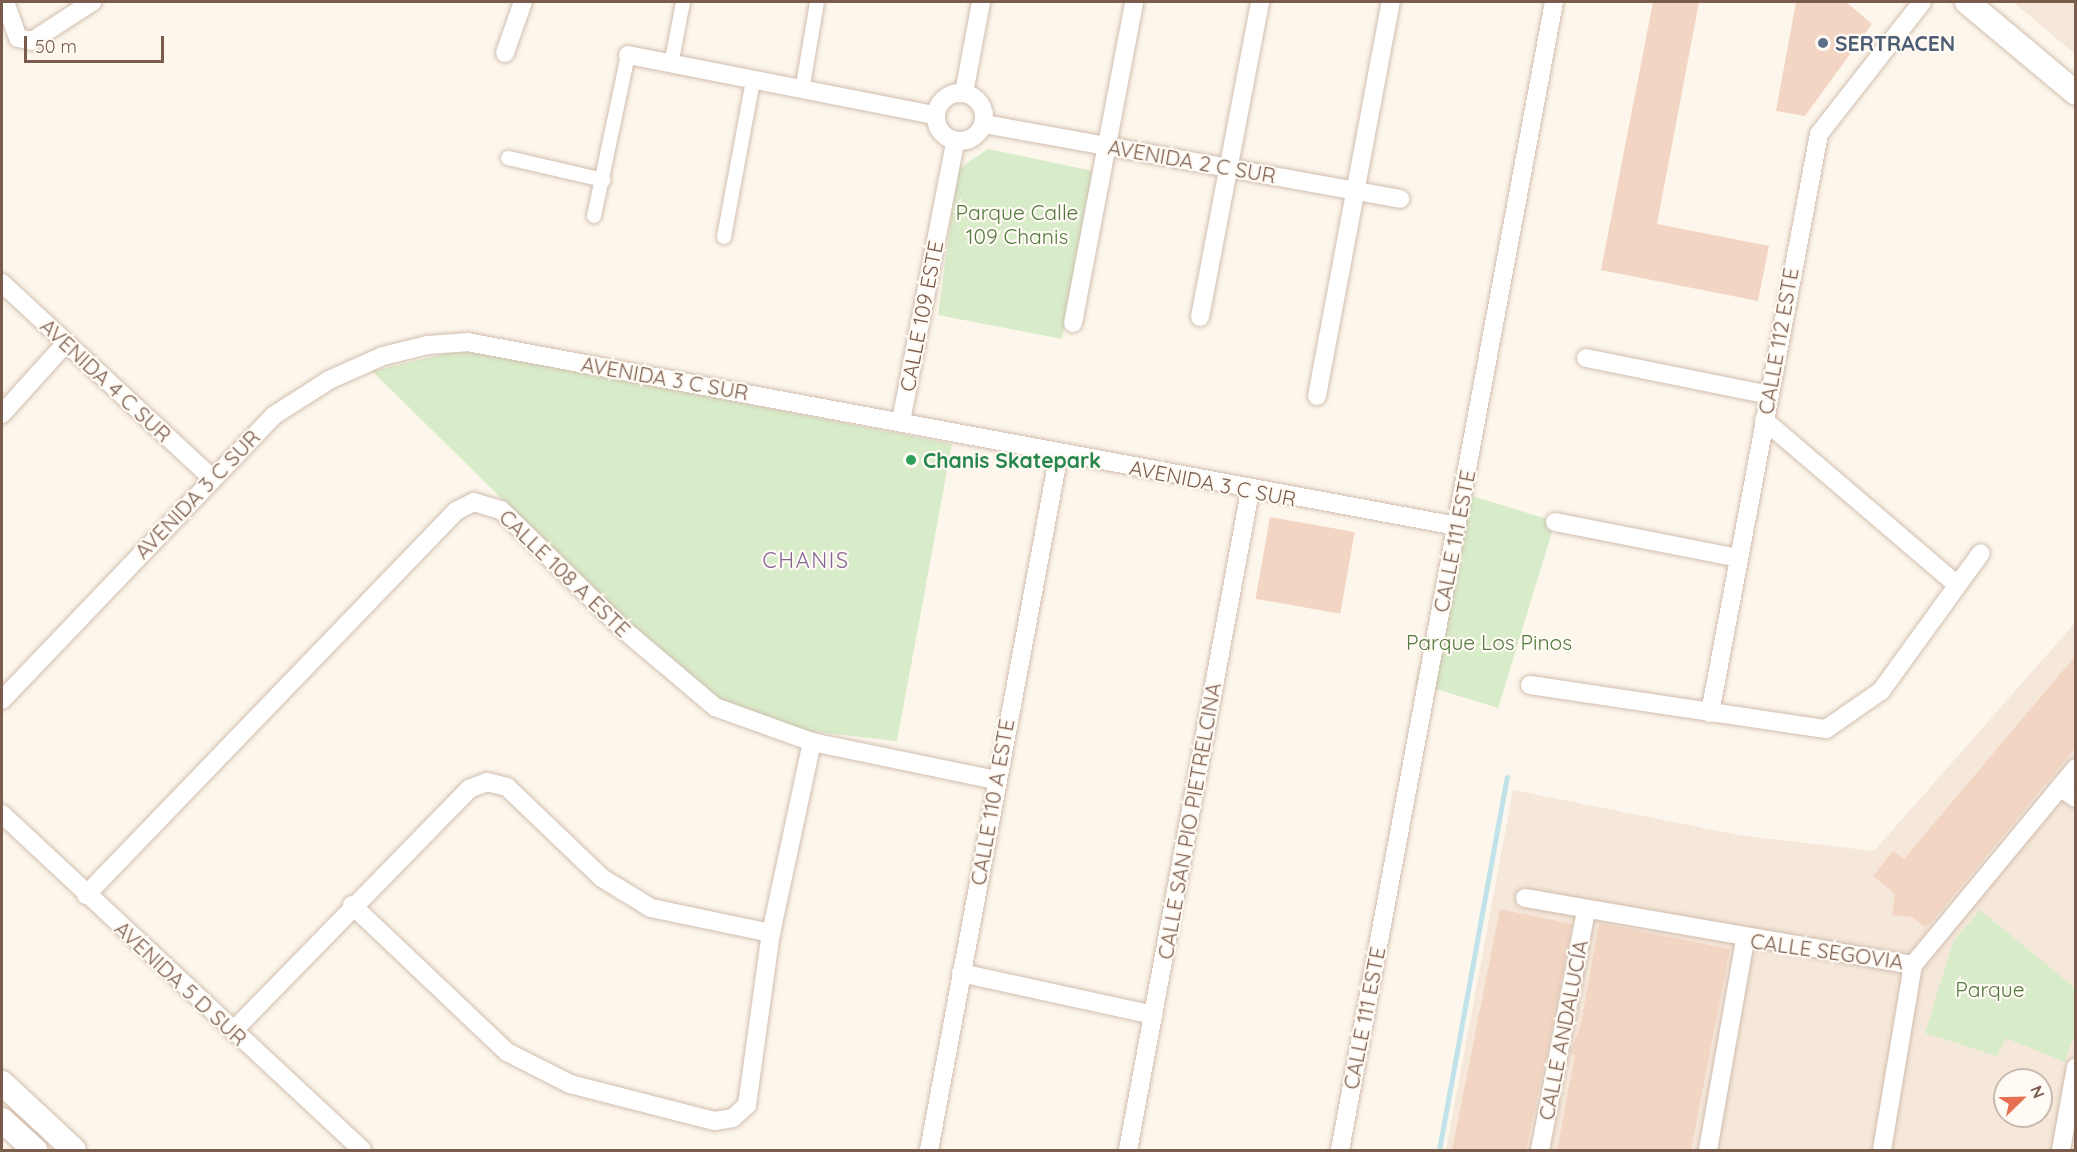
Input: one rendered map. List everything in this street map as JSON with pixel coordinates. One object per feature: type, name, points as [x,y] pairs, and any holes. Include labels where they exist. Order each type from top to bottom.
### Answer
[{"type":"main road","points":[[1967,2],[2076,93]]},
{"type":"main road","points":[[2,1083],[74,1150]]},
{"type":"main road","points":[[2,1120],[35,1150]]},
{"type":"street","points":[[5,2],[18,38],[32,41],[92,2]]},
{"type":"street","points":[[505,53],[523,2]]},
{"type":"street","points":[[671,65],[683,2]]},
{"type":"street","points":[[802,91],[817,2]]},
{"type":"street","points":[[964,93],[981,2]]},
{"type":"street","points":[[1073,323],[1134,2]]},
{"type":"street","points":[[1200,317],[1260,2]]},
{"type":"street","points":[[1317,396],[1391,2]]},
{"type":"street","name":"CALLE 111 ESTE","points":[[1340,1150],[1554,2]]},
{"type":"street","name":"CALLE 112 ESTE","points":[[1710,713],[1819,134],[1923,2]]},
{"type":"street","points":[[594,216],[628,55],[935,116]]},
{"type":"street","points":[[724,237],[753,81]]},
{"type":"street","points":[[964,93],[978,101],[984,124],[973,138],[956,142],[939,129],[935,116],[948,95],[964,93]]},
{"type":"street","name":"AVENIDA 2 C SUR","points":[[984,124],[1400,199]]},
{"type":"street","name":"CALLE 109 ESTE","points":[[901,421],[956,142]]},
{"type":"street","points":[[508,158],[603,180]]},
{"type":"street","name":"AVENIDA 4 C SUR","points":[[2,283],[212,477]]},
{"type":"street","name":"AVENIDA 3 C SUR","points":[[2,700],[212,477],[273,416],[329,380],[383,356],[428,345],[467,342],[901,421],[1250,491],[1457,526]]},
{"type":"street","points":[[2,414],[66,343]]},
{"type":"street","points":[[1586,358],[1769,395]]},
{"type":"street","points":[[1764,420],[1956,584]]},
{"type":"street","name":"CALLE 110 A ESTE","points":[[929,1150],[995,780],[1059,453]]},
{"type":"street","name":"CALLE SAN PIO PIETRELCINA","points":[[1128,1150],[1250,491]]},
{"type":"street","name":"CALLE 108 A ESTE","points":[[86,895],[456,511],[474,502],[501,510],[624,630],[715,707],[812,742],[995,780]]},
{"type":"street","points":[[1555,522],[1739,558]]},
{"type":"street","points":[[1530,685],[1818,730],[1835,726],[1881,691],[1956,584],[1981,553]]},
{"type":"street","points":[[352,905],[507,1052],[570,1084],[714,1121],[733,1118],[747,1106],[771,933],[812,742]]},
{"type":"street","name":"CALLE SEGOVIA","points":[[1526,898],[1744,940],[1913,965],[2076,768]]},
{"type":"street","points":[[233,1031],[352,905],[469,789],[497,783],[602,878],[651,908],[771,933]]},
{"type":"street","points":[[2060,787],[2076,798]]},
{"type":"street","name":"AVENIDA 5 D SUR","points":[[2,814],[86,895],[362,1150]]},
{"type":"street","name":"CALLE ANDALUCÍA","points":[[1540,1150],[1586,910]]},
{"type":"street","points":[[1708,1150],[1744,940]]},
{"type":"street","points":[[1882,1150],[1913,965]]},
{"type":"street","points":[[961,973],[1153,1016]]},
{"type":"street","points":[[2061,1150],[2076,1067]]},
{"type":"shaded area","points":[[2013,2],[2075,2],[2075,54]]},
{"type":"shaded area","points":[[2075,623],[2075,1150],[1446,1150],[1513,790],[1738,835],[1874,851]]},
{"type":"green space","name":"Parque Calle 109 Chanis","points":[[988,149],[1093,171],[1062,339],[938,315],[958,169]]},
{"type":"green space","points":[[465,349],[952,444],[897,741],[808,731],[721,701],[620,615],[372,371]]},
{"type":"green space","name":"Parque Los Pinos","points":[[1472,496],[1555,521],[1498,708],[1415,682]]},
{"type":"green space","name":"Parque","points":[[1980,910],[2075,988],[2075,1033],[2065,1062],[2006,1038],[1997,1056],[1925,1033],[1953,942]]},
{"type":"building","points":[[1653,2],[1699,2],[1657,224],[1769,246],[1758,301],[1601,270]]},
{"type":"building","name":"SERTRACEN","points":[[1796,2],[1846,2],[1872,24],[1805,116],[1776,111]]},
{"type":"building","points":[[1270,517],[1355,532],[1340,614],[1256,599]]},
{"type":"building","points":[[2076,655],[2076,747],[1930,924],[1924,927],[1912,917],[1892,915],[1895,894],[1873,876],[1893,851],[1904,859]]},
{"type":"building","points":[[1500,909],[1572,924],[1548,1049],[1526,1150],[1452,1150]]},
{"type":"building","points":[[1599,923],[1730,949],[1691,1150],[1557,1150],[1575,1055],[1570,1054],[1581,1023]]},
{"type":"waterway","points":[[1439,1150],[1507,777]]},
{"type":"place","name":"SERTRACEN","points":[[1823,43]]},
{"type":"place","name":"Chanis Skatepark","points":[[911,460]]},
{"type":"district","name":"CHANIS","points":[[806,561]]}]
